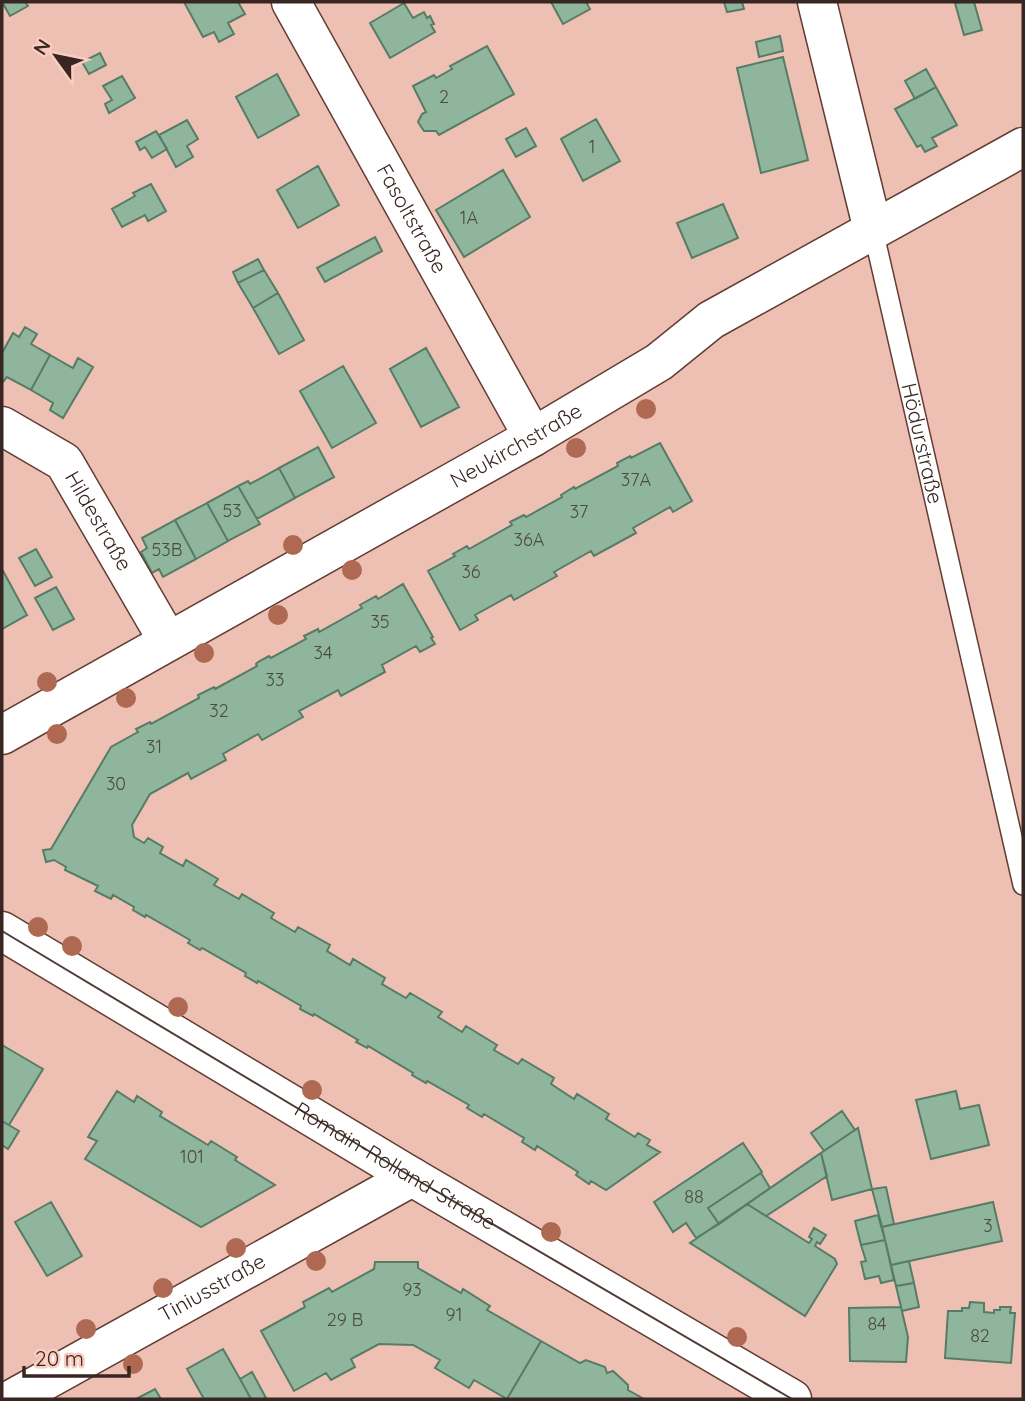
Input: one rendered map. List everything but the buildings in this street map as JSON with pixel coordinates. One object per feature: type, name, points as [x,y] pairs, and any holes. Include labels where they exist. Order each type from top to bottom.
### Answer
[{"type":"street","name":"Fasoltstraße","points":[[291,2],[533,437]]},
{"type":"street","name":"Hödurstraße","points":[[817,2],[873,230]]},
{"type":"street","name":"Neukirchstraße","points":[[2,734],[533,437],[659,362],[710,320],[1023,147]]},
{"type":"street","name":"Hildestraße","points":[[2,426],[64,462],[168,641]]},
{"type":"street","name":"Romain-Rolland-Straße","points":[[2,931],[412,1177],[792,1399]]},
{"type":"street","name":"Tiniusstraße","points":[[12,1399],[412,1177]]},
{"type":"lane","name":"Hödurstraße","points":[[873,230],[1023,885]]},
{"type":"tram line","points":[[2,931],[412,1177],[792,1399]]}]
